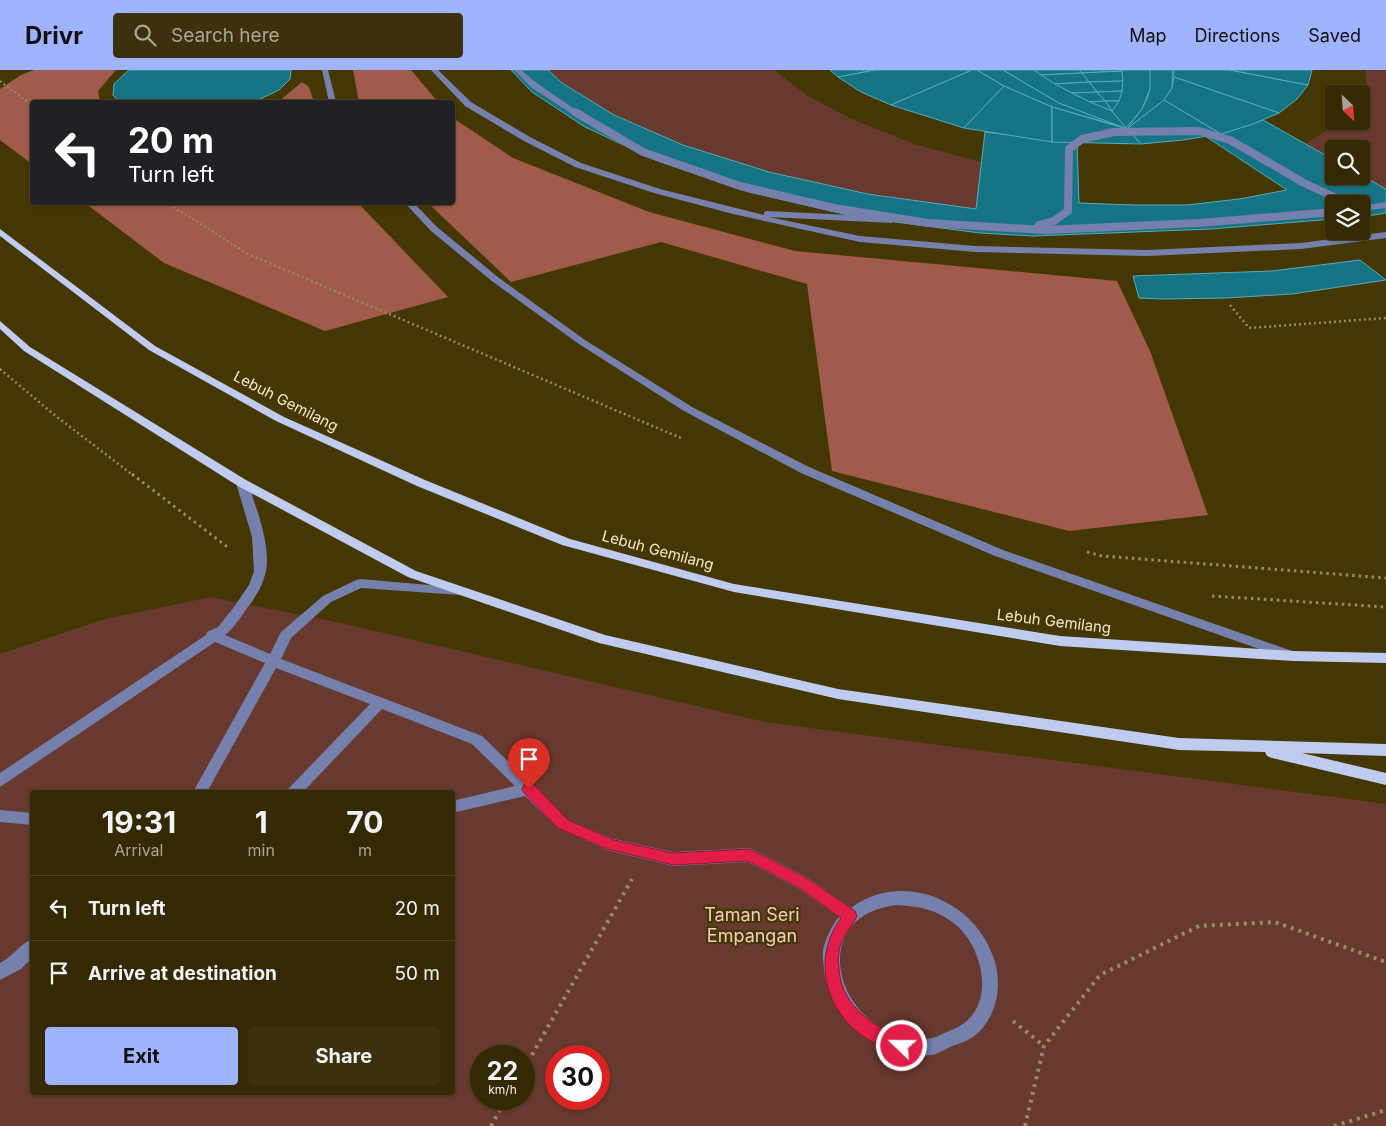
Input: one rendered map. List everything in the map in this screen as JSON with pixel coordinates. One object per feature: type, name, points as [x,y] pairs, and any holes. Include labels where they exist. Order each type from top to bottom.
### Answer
[{"type":"main road","name":"Lebuh Gemilang","points":[[0,232],[152,348],[280,419],[421,483],[566,542],[734,588],[1060,642],[1293,656],[1386,658]]},
{"type":"main road","points":[[0,324],[27,349],[242,483],[412,574],[604,640],[838,694],[1179,744],[1386,750]]},
{"type":"main road","points":[[1247,746],[1386,779]]},
{"type":"street","points":[[325,70],[332,100]]},
{"type":"street","points":[[434,70],[468,104],[526,139],[578,165],[657,192],[736,212],[860,239],[975,249],[1082,253],[1201,252],[1301,246],[1386,235]]},
{"type":"street","points":[[517,70],[535,86],[574,112],[652,156],[742,186],[848,211],[966,227],[1023,230],[1200,223],[1325,214]]},
{"type":"street","points":[[1023,230],[1054,221],[1068,211],[1070,149],[1082,138],[1114,132],[1199,131],[1230,140],[1328,195]]},
{"type":"street","points":[[411,205],[434,229],[496,280],[582,342],[688,409],[805,470],[999,553],[1293,656]]},
{"type":"street","points":[[1370,208],[1386,205]]},
{"type":"street","points":[[1370,206],[1374,207]]},
{"type":"street","points":[[1370,211],[1386,210]]},
{"type":"street","points":[[736,212],[1088,231],[1228,224],[1325,214]]},
{"type":"street","points":[[0,781],[212,635],[223,630],[236,616],[260,572],[257,533],[242,483]]},
{"type":"street","points":[[201,790],[286,635],[327,599],[360,583],[462,591]]},
{"type":"street","points":[[212,635],[273,661],[477,740],[563,824],[612,845],[673,859],[750,855],[803,883],[850,916]]},
{"type":"street","points":[[296,790],[380,702]]},
{"type":"street","points":[[455,806],[529,789]]},
{"type":"street","points":[[0,816],[30,819]]},
{"type":"street","points":[[896,898],[922,900],[948,910],[970,928],[986,951],[992,977],[989,1002],[976,1025],[955,1040],[928,1047],[902,1046],[878,1036],[857,1021],[841,1002],[833,980],[831,957],[836,936],[850,916],[871,903],[896,898]]},
{"type":"street","points":[[0,972],[15,964],[30,948]]},
{"type":"path","points":[[0,81],[30,104]]},
{"type":"path","points":[[1230,305],[1249,328],[1386,318]]},
{"type":"path","points":[[0,369],[52,413],[260,572]]},
{"type":"path","points":[[1208,596],[1386,607]]},
{"type":"path","points":[[535,1049],[648,853]]},
{"type":"path","points":[[1025,1126],[1044,1046],[1100,975],[1199,926],[1275,922],[1386,962]]},
{"type":"path","points":[[989,1002],[1044,1046]]},
{"type":"path","points":[[491,1126],[500,1110]]},
{"type":"path","points":[[1334,1126],[1386,1110]]},
{"type":"green space","points":[[548,70],[774,70],[808,96],[849,118],[917,145],[982,162],[976,209],[851,190],[728,160],[688,146],[609,112],[571,89]]},
{"type":"green space","points":[[1366,70],[1386,70],[1386,189],[1370,180],[1370,140],[1325,140],[1325,155],[1305,144],[1328,130],[1370,130],[1370,85],[1366,85]]},
{"type":"green space","name":"Taman Seri Empangan","points":[[211,597],[341,623],[765,722],[1386,804],[1386,1126],[0,1126],[0,654],[105,619]]},
{"type":"shaded area","points":[[34,70],[116,70],[98,91],[100,100],[30,100],[30,162],[0,140],[0,89],[21,75]]},
{"type":"shaded area","points":[[353,70],[411,70],[436,100],[359,100]]},
{"type":"shaded area","points":[[302,82],[309,87],[313,100],[280,100]]},
{"type":"shaded area","points":[[455,119],[513,158],[649,212],[795,251],[1117,281],[1150,351],[1208,515],[1069,531],[832,471],[807,284],[661,242],[511,282],[430,205],[455,205]]},
{"type":"shaded area","points":[[88,205],[360,205],[448,297],[325,331],[164,263]]},
{"type":"building","points":[[129,70],[291,70],[290,79],[279,90],[258,100],[117,100],[113,95],[114,84]]},
{"type":"building","points":[[511,70],[548,70],[562,83],[614,115],[683,145],[769,172],[868,194],[976,209],[985,132],[1077,143],[1079,203],[1187,205],[1239,199],[1287,190],[1205,136],[1221,134],[1263,120],[1325,155],[1325,185],[1370,185],[1370,180],[1386,189],[1386,213],[1370,216],[1370,195],[1325,195],[1325,220],[1211,229],[1033,236],[980,233],[857,217],[749,192],[658,161],[585,127],[532,92]]},
{"type":"building","points":[[830,70],[875,70],[838,77]]},
{"type":"building","points":[[875,70],[972,70],[891,105],[861,92],[838,77]]},
{"type":"building","points":[[972,70],[977,70],[1004,86],[964,128],[891,105]]},
{"type":"building","points":[[977,70],[1003,70],[1059,103],[1126,128],[1052,107],[1004,86]]},
{"type":"building","points":[[1003,70],[1034,70],[1072,93],[1112,111],[1127,129],[1059,103]]},
{"type":"building","points":[[1034,70],[1079,70],[1082,73],[1041,75]]},
{"type":"building","points":[[1079,70],[1122,70],[1122,71],[1082,73]]},
{"type":"building","points":[[1122,70],[1150,70],[1151,79],[1150,89],[1142,109],[1126,128],[1112,111],[1122,91]]},
{"type":"building","points":[[1150,70],[1173,70],[1172,88],[1164,100],[1127,129],[1147,99],[1150,89]]},
{"type":"building","points":[[1173,70],[1230,70],[1308,85],[1297,99],[1279,113],[1174,77]]},
{"type":"building","points":[[1230,70],[1312,70],[1308,85]]},
{"type":"building","points":[[1122,71],[1123,81],[1089,82],[1082,73]]},
{"type":"building","points":[[1082,73],[1089,82],[1055,84],[1041,75]]},
{"type":"building","points":[[1174,77],[1279,113],[1221,134],[1164,100],[1172,88]]},
{"type":"building","points":[[1123,81],[1122,91],[1097,92],[1089,82]]},
{"type":"building","points":[[1089,82],[1097,92],[1072,93],[1055,84]]},
{"type":"building","points":[[1004,86],[1052,107],[1052,142],[964,128]]},
{"type":"building","points":[[1122,91],[1119,101],[1105,101],[1097,92]]},
{"type":"building","points":[[1097,92],[1105,101],[1090,102],[1072,93]]},
{"type":"building","points":[[1164,100],[1221,134],[1141,144],[1127,129]]},
{"type":"building","points":[[1105,101],[1119,101],[1112,111]]},
{"type":"building","points":[[1105,101],[1112,111],[1090,102]]},
{"type":"building","points":[[1052,107],[1127,129],[1141,144],[1052,142]]},
{"type":"building","points":[[1360,260],[1386,280],[1292,294],[1164,299],[1139,298],[1133,276],[1272,271]]},
{"type":"route","points":[[529,789],[563,824],[612,845],[673,859],[750,855],[803,883],[850,916],[836,936],[831,957],[833,980],[841,1002],[857,1021],[878,1036],[902,1046]]}]
